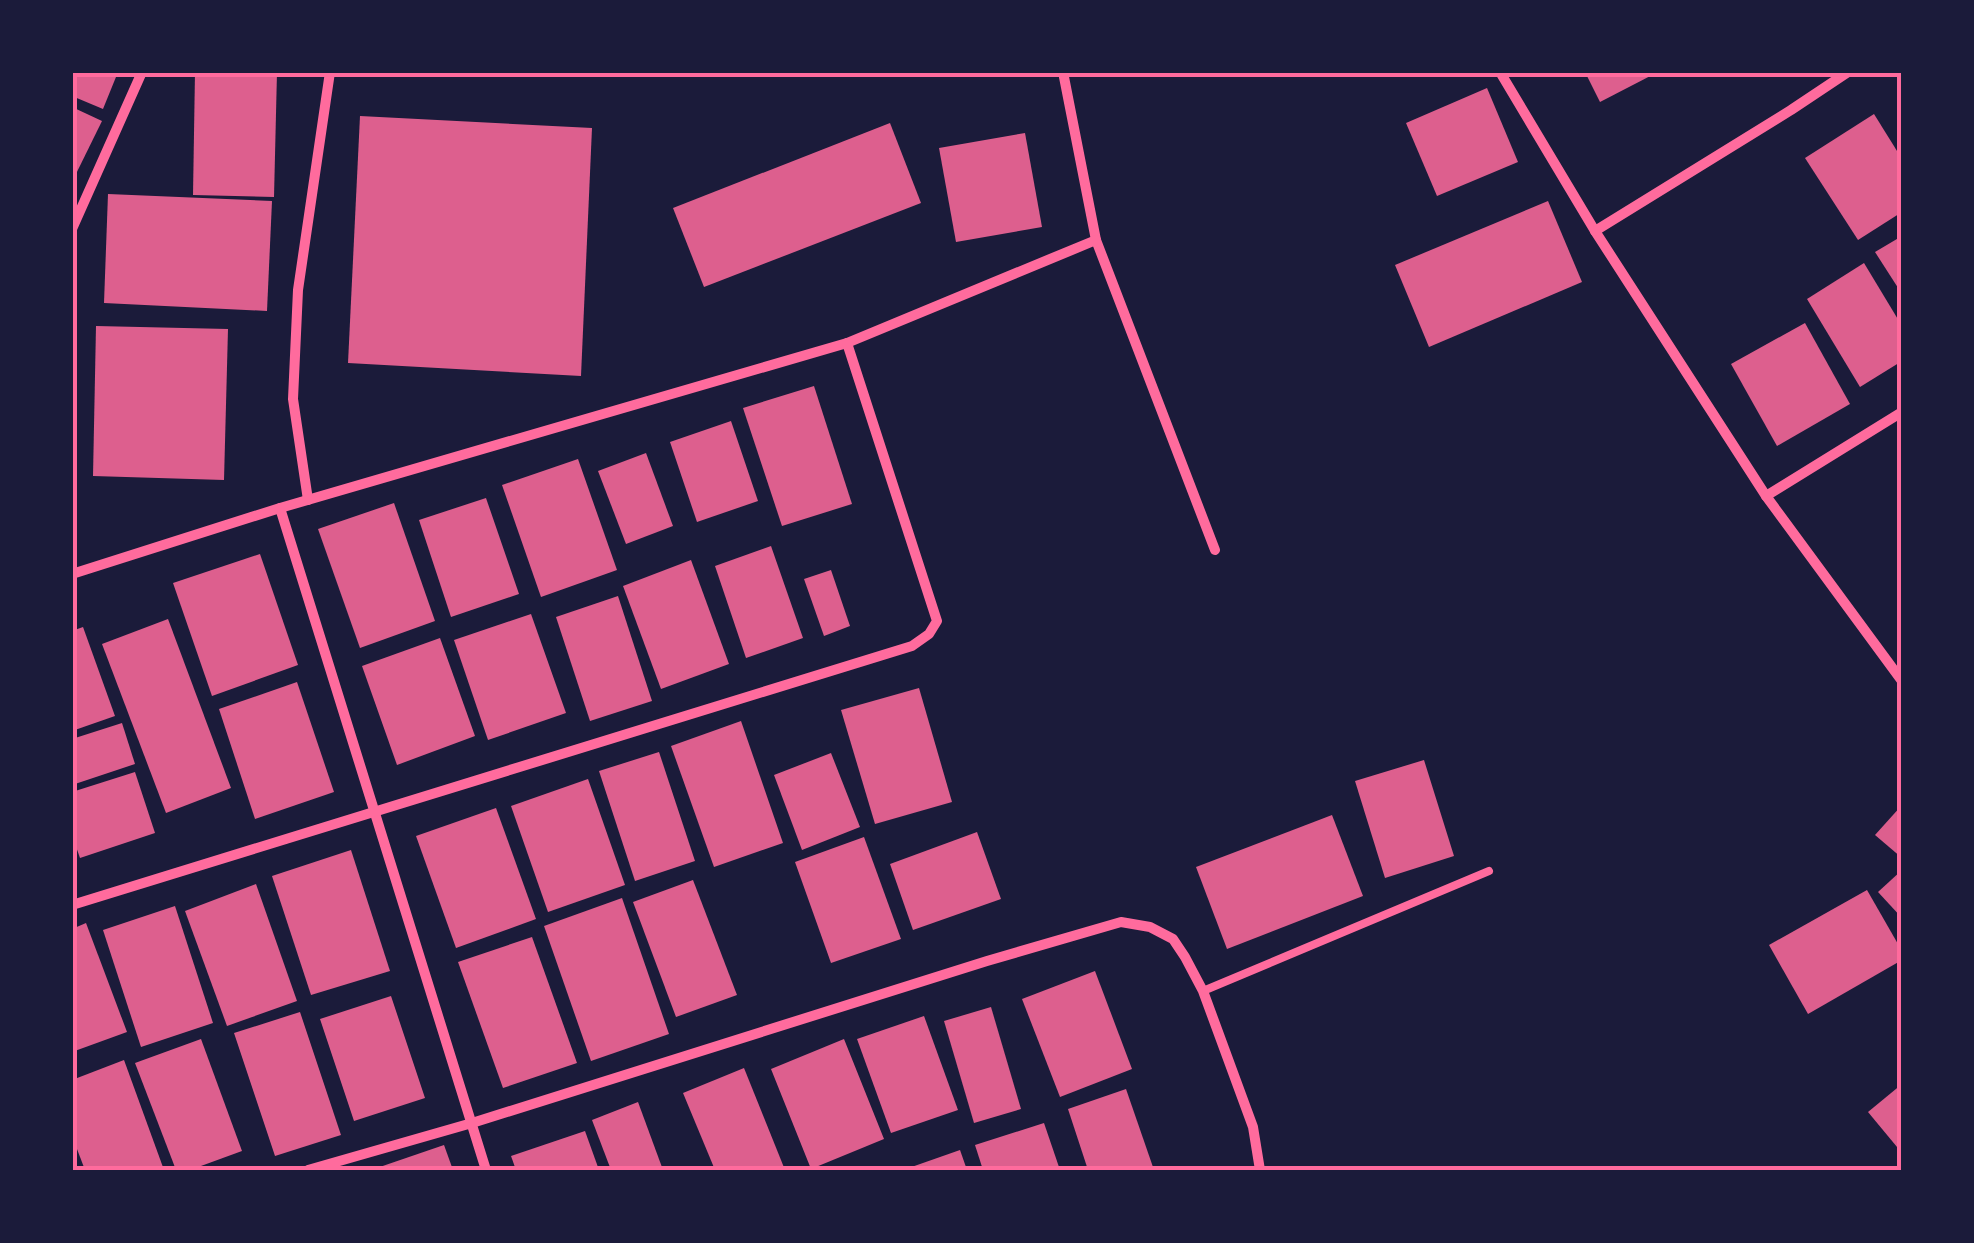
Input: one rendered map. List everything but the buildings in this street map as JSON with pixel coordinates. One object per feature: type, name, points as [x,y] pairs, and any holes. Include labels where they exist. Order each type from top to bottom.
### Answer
[{"type":"street","points":[[72,230],[142,72]]},
{"type":"street","points":[[308,500],[293,400],[298,290],[330,72]]},
{"type":"street","points":[[1063,72],[1096,240],[1215,550]]},
{"type":"street","points":[[1500,72],[1595,231],[1766,496],[1902,682]]},
{"type":"street","points":[[1595,231],[1848,72]]},
{"type":"street","points":[[72,574],[280,508],[847,342],[1096,240]]},
{"type":"street","points":[[72,906],[912,646],[930,634],[937,621],[847,342]]},
{"type":"street","points":[[1766,496],[1902,412]]},
{"type":"street","points":[[280,508],[486,1170]]},
{"type":"street","points":[[308,1170],[1122,922],[1150,926],[1172,940],[1185,957],[1203,991],[1253,1127],[1260,1170]]},
{"type":"lane","points":[[1203,991],[1489,871]]}]
